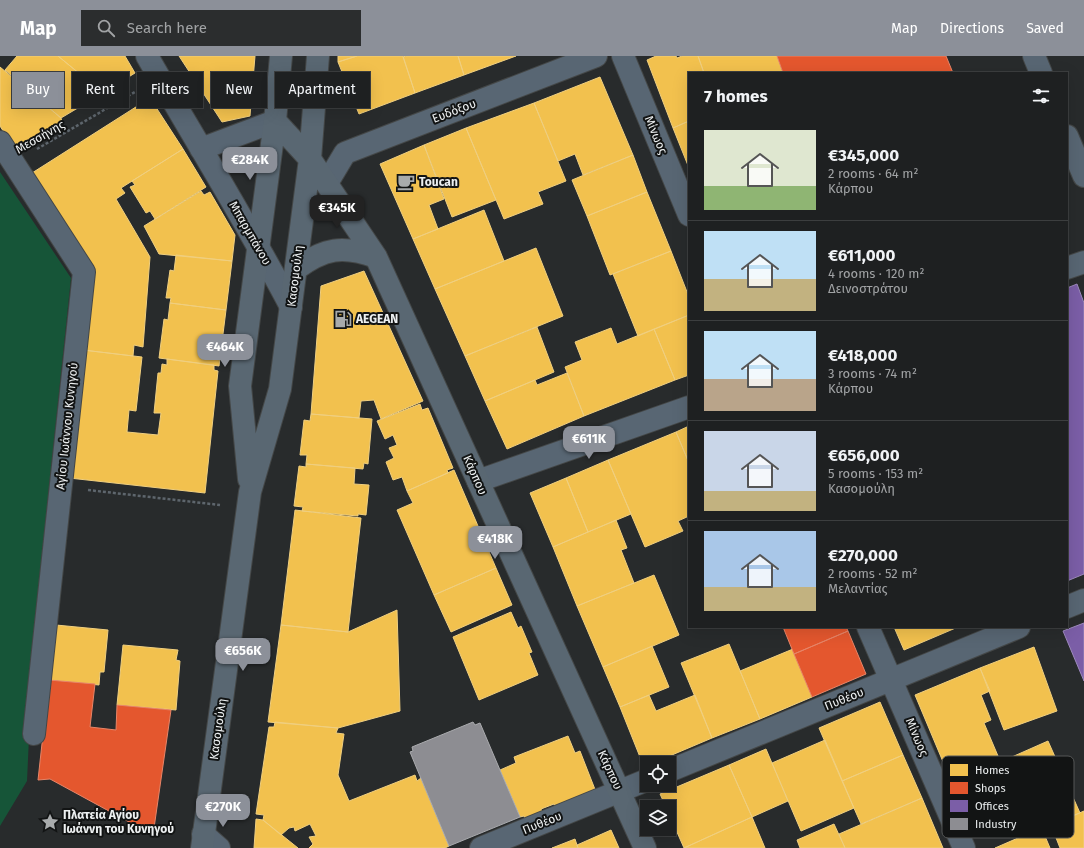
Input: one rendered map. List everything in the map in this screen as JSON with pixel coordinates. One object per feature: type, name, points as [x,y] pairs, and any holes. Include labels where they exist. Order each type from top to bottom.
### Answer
[{"type":"main road","name":"Κασομούλη","points":[[249,500],[240,386],[275,121],[281,56]]},
{"type":"main road","name":"Κασομούλη","points":[[208,843],[249,500],[280,389],[310,159],[318,56]]},
{"type":"main road","name":"Κάρπου","points":[[275,121],[310,159],[376,257],[645,848]]},
{"type":"main road","points":[[296,269],[312,256],[336,250],[358,250],[376,257]]},
{"type":"street","name":"Μπαρμπάνου","points":[[147,56],[156,72]]},
{"type":"street","name":"Ευδόξου","points":[[327,183],[345,153],[596,56]]},
{"type":"street","name":"Μίνωος","points":[[623,56],[688,213]]},
{"type":"street","points":[[1034,56],[1041,72]]},
{"type":"street","name":"Μπαρμπάνου","points":[[177,108],[259,246],[291,307]]},
{"type":"street","points":[[200,149],[275,121]]},
{"type":"street","points":[[1068,138],[1084,176]]},
{"type":"street","name":"Αγίου Ιωάννου Κυνηγού","points":[[0,142],[84,272],[34,734]]},
{"type":"street","points":[[1068,268],[1084,262]]},
{"type":"street","points":[[478,481],[688,407]]},
{"type":"street","points":[[1068,607],[1084,600]]},
{"type":"street","name":"Μίνωος","points":[[868,628],[942,796]]},
{"type":"street","name":"Πυθέου","points":[[676,768],[1017,628]]},
{"type":"street","name":"Πυθέου","points":[[481,848],[640,783]]},
{"type":"street","name":"Μίνωος","points":[[960,838],[964,848]]},
{"type":"path","name":"Μεσσήνης","points":[[13,163],[137,91]]},
{"type":"path","points":[[61,487],[249,500]]},
{"type":"green space","points":[[0,172],[71,278],[34,630],[27,781],[0,826]]},
{"type":"building: Homes","points":[[17,56],[58,56],[77,72],[72,72],[72,108],[78,108],[61,118],[49,108],[64,108],[64,72],[12,72],[12,76],[5,70]]},
{"type":"building: Homes","points":[[58,56],[125,56],[135,73],[129,77],[129,72],[77,72]]},
{"type":"building: Homes","points":[[179,56],[255,56],[254,72],[211,72],[211,105],[203,93],[203,72],[189,72]]},
{"type":"building: Homes","points":[[338,56],[357,56],[338,62]]},
{"type":"building: Homes","points":[[357,56],[403,56],[415,93],[359,114],[357,108],[370,108],[370,72],[342,72],[338,62]]},
{"type":"building: Homes","points":[[458,56],[464,75],[415,93],[403,57]]},
{"type":"building: Homes","points":[[458,56],[516,56],[464,75]]},
{"type":"building: Homes","points":[[656,56],[676,56],[677,58],[682,56],[698,56],[704,72],[688,72],[688,121],[673,128],[647,60]]},
{"type":"building: Homes","points":[[698,56],[777,56],[783,72],[704,72]]},
{"type":"building: Homes","points":[[0,67],[12,77],[12,108],[49,108],[61,118],[62,122],[14,148],[0,126]]},
{"type":"building: Homes","points":[[600,77],[633,155],[583,175],[575,154],[558,161],[534,103]]},
{"type":"building: Homes","points":[[534,103],[566,181],[538,192],[543,204],[504,219],[466,128]]},
{"type":"building: Homes","points":[[137,106],[137,108],[156,108],[183,149],[121,188],[125,193],[116,199],[150,257],[143,347],[134,345],[133,356],[83,350],[80,250],[32,173]]},
{"type":"building: Homes","points":[[213,108],[251,108],[250,116],[222,122]]},
{"type":"building: Homes","points":[[688,121],[688,166],[673,128]]},
{"type":"building: Homes","points":[[466,128],[496,200],[452,217],[424,145]]},
{"type":"building: Homes","points":[[424,145],[444,199],[429,205],[438,229],[413,239],[380,164]]},
{"type":"building: Homes","points":[[183,149],[206,187],[155,219],[150,211],[146,213],[130,187],[135,185],[132,181]]},
{"type":"building: Homes","points":[[633,155],[647,192],[587,216],[572,180]]},
{"type":"building: Homes","points":[[201,191],[204,195],[210,192],[235,235],[232,261],[159,254],[144,226]]},
{"type":"building: Homes","points":[[647,192],[671,251],[610,275],[587,216]]},
{"type":"building: Homes","points":[[484,210],[504,261],[435,289],[413,239]]},
{"type":"building: Homes","points":[[536,248],[563,316],[465,356],[435,289]]},
{"type":"building: Homes","points":[[671,251],[688,294],[688,315],[638,336],[613,274]]},
{"type":"building: Homes","points":[[176,255],[232,261],[226,310],[170,303],[171,298],[166,298],[170,270],[174,271]]},
{"type":"building: Homes","points":[[364,271],[423,401],[381,419],[374,400],[361,401],[359,418],[311,414],[321,286]]},
{"type":"building: Homes","points":[[170,303],[226,310],[219,366],[159,358],[164,319],[168,320]]},
{"type":"building: Homes","points":[[688,315],[688,375],[675,380],[654,329]]},
{"type":"building: Homes","points":[[537,327],[554,372],[485,401],[465,356]]},
{"type":"building: Homes","points":[[611,328],[617,344],[654,329],[675,380],[584,416],[565,367],[582,360],[575,342]]},
{"type":"building: Homes","points":[[83,350],[142,357],[136,411],[129,410],[127,432],[158,435],[161,413],[154,413],[158,373],[161,373],[162,364],[167,365],[167,359],[214,365],[214,370],[218,371],[205,493],[69,478]]},
{"type":"building: Homes","points":[[567,373],[584,416],[507,449],[485,401],[535,380],[537,385]]},
{"type":"building: Homes","points":[[420,404],[422,410],[428,408],[453,468],[447,470],[448,473],[407,491],[402,477],[393,480],[386,462],[394,458],[389,448],[397,445],[393,435],[385,439],[377,421]]},
{"type":"building: Homes","points":[[311,414],[372,419],[368,464],[364,463],[363,469],[306,464],[307,455],[300,455],[304,420],[310,421]]},
{"type":"building: Homes","points":[[688,426],[688,461],[676,432]]},
{"type":"building: Homes","points":[[676,432],[688,461],[688,516],[678,521],[683,531],[645,547],[608,460]]},
{"type":"building: Homes","points":[[608,460],[631,514],[588,532],[566,478]]},
{"type":"building: Homes","points":[[306,464],[355,468],[354,484],[369,485],[366,515],[358,514],[358,516],[302,511],[303,507],[294,506],[299,466],[306,467]]},
{"type":"building: Homes","points":[[454,470],[496,568],[434,595],[397,510],[413,503],[407,491]]},
{"type":"building: Homes","points":[[566,478],[588,532],[553,547],[530,493]]},
{"type":"building: Homes","points":[[295,510],[361,518],[348,632],[281,625]]},
{"type":"building: Homes","points":[[616,520],[627,548],[621,550],[634,583],[577,606],[553,547]]},
{"type":"building: Homes","points":[[496,568],[512,605],[451,632],[434,595]]},
{"type":"building: Homes","points":[[654,575],[679,635],[603,667],[577,606]]},
{"type":"building: Homes","points":[[397,610],[400,711],[338,728],[268,722],[281,625],[348,632]]},
{"type":"building: Homes","points":[[511,612],[518,628],[521,626],[532,652],[529,653],[538,675],[479,700],[453,637]]},
{"type":"building: Homes","points":[[56,625],[108,630],[104,672],[100,672],[99,685],[49,680]]},
{"type":"building: Homes","points":[[894,628],[956,628],[904,650]]},
{"type":"building: Homes","points":[[729,644],[760,719],[712,738],[681,663]]},
{"type":"building: Homes","points":[[123,645],[178,650],[176,660],[180,661],[176,710],[117,705]]},
{"type":"building: Homes","points":[[652,646],[669,687],[620,707],[603,667]]},
{"type":"building: Homes","points":[[1034,647],[1057,711],[1004,730],[980,668]]},
{"type":"building: Homes","points":[[793,649],[812,697],[760,719],[740,671]]},
{"type":"building: Homes","points":[[980,668],[990,691],[981,695],[991,720],[984,723],[998,756],[942,756],[942,759],[915,695]]},
{"type":"building: Homes","points":[[649,695],[656,711],[695,695],[712,738],[670,756],[640,757],[620,707]]},
{"type":"building: Homes","points":[[880,702],[903,755],[842,781],[819,728]]},
{"type":"building: Homes","points":[[275,722],[338,728],[336,733],[344,734],[338,775],[349,801],[415,775],[417,781],[421,778],[449,846],[445,848],[309,848],[313,844],[309,837],[316,836],[310,824],[295,831],[294,827],[289,828],[281,835],[263,820],[264,815],[256,814],[269,727],[274,727]]},
{"type":"building: Homes","points":[[568,736],[575,753],[580,751],[596,792],[556,808],[554,804],[541,809],[543,815],[527,822],[524,816],[520,817],[500,770],[516,763],[514,757]]},
{"type":"building: Homes","points":[[825,740],[854,808],[801,831],[772,763]]},
{"type":"building: Homes","points":[[1048,741],[1055,756],[1014,756]]},
{"type":"building: Homes","points":[[766,749],[788,801],[752,817],[729,765]]},
{"type":"building: Homes","points":[[903,755],[922,798],[861,824],[842,781]]},
{"type":"building: Homes","points":[[729,765],[752,817],[684,848],[676,830],[676,800],[663,800],[660,794],[665,792],[676,792],[676,787]]},
{"type":"building: Homes","points":[[922,798],[943,848],[845,848],[839,834]]},
{"type":"building: Homes","points":[[1074,800],[1080,813],[1074,815]]},
{"type":"building: Homes","points":[[1084,811],[1084,848],[1060,848],[1056,838],[1074,838],[1074,815]]},
{"type":"building: Homes","points":[[752,817],[765,848],[684,848]]},
{"type":"building: Homes","points":[[256,819],[263,820],[298,848],[254,848]]},
{"type":"building: Homes","points":[[834,824],[845,848],[800,848],[797,840]]},
{"type":"building: Homes","points":[[611,830],[619,848],[578,848],[577,845]]},
{"type":"building: Homes","points":[[1018,838],[1046,838],[1050,848],[995,848]]},
{"type":"building: Homes","points":[[575,839],[578,848],[552,848]]},
{"type":"building: Shops","points":[[777,56],[946,56],[953,72],[783,72]]},
{"type":"building: Shops","points":[[783,628],[846,628],[848,631],[794,654]]},
{"type":"building: Shops","points":[[848,631],[866,674],[812,697],[794,654]]},
{"type":"building: Shops","points":[[49,680],[95,684],[90,727],[116,730],[117,705],[171,710],[153,835],[50,779],[38,780]]},
{"type":"building: Offices","points":[[1077,284],[1084,303],[1084,574],[1068,581],[1068,288]]},
{"type":"building: Offices","points":[[1084,623],[1084,681],[1063,631]]},
{"type":"building: Industry","points":[[473,722],[475,725],[480,723],[520,817],[449,846],[410,752],[413,751],[412,747]]},
{"type":"place","name":"Toucan","points":[[406,182]]},
{"type":"place","name":"AEGEAN","points":[[343,319]]},
{"type":"place","name":"Πλατεία Αγίου Ιωάννη του Κυνηγού","points":[[50,822]]}]
